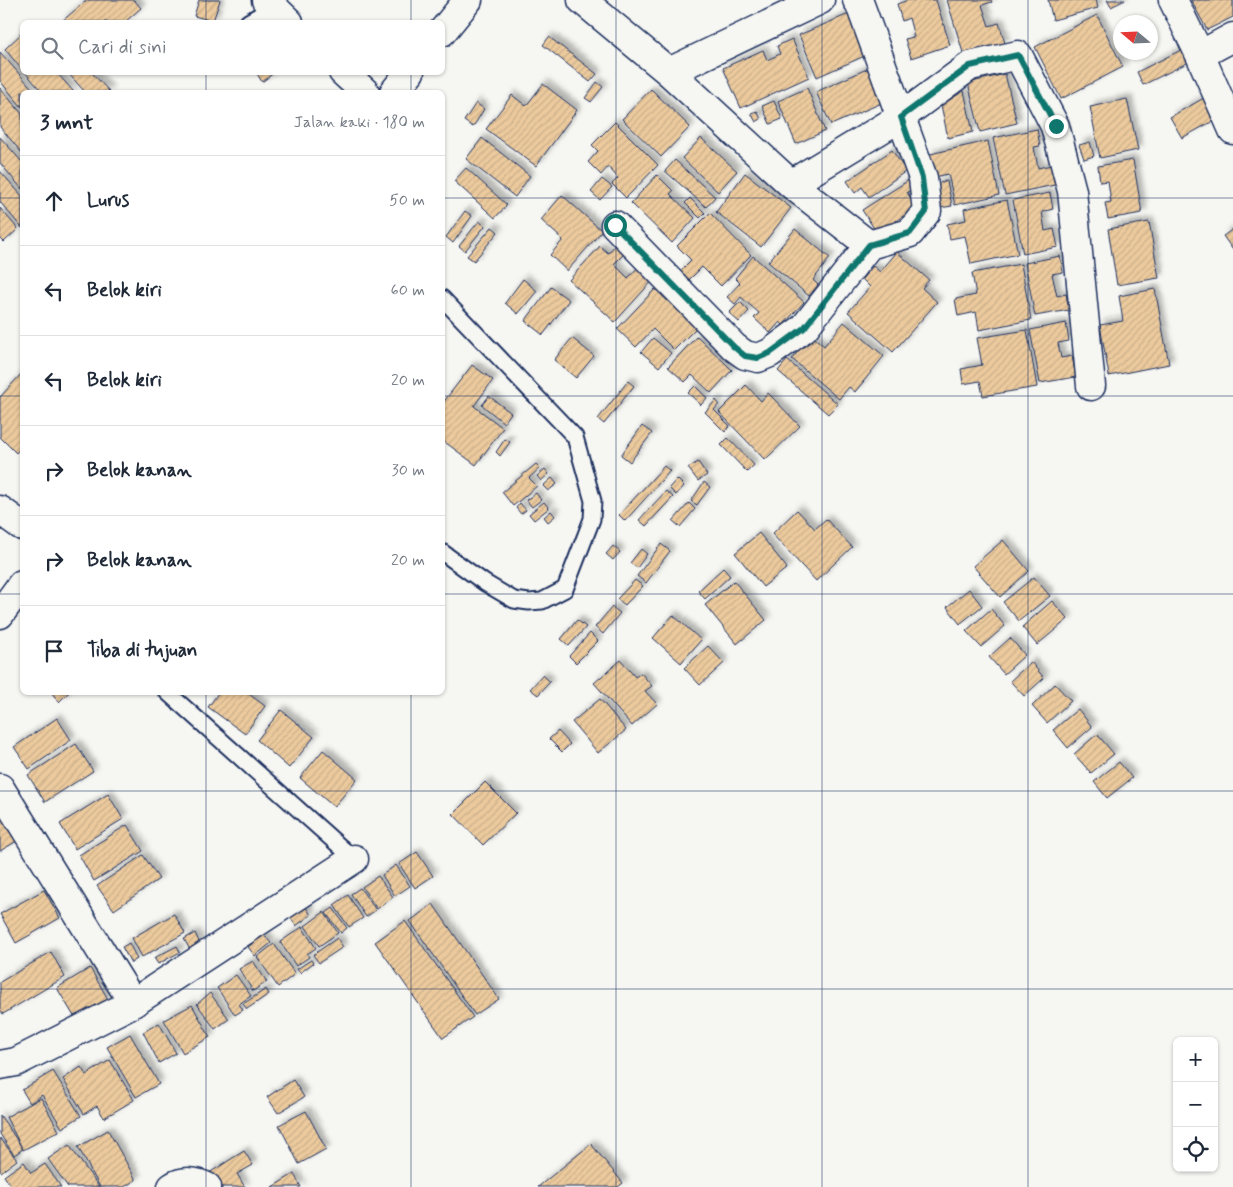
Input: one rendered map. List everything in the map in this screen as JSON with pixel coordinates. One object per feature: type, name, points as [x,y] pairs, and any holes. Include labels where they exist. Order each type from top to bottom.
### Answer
[{"type":"street","points":[[445,28],[468,0]]},
{"type":"street","points":[[582,0],[670,72],[791,184],[869,245]]},
{"type":"street","points":[[670,72],[820,0]]},
{"type":"street","points":[[615,225],[734,347],[745,356],[758,358],[770,353],[804,328],[869,245],[910,233],[926,212],[922,178],[857,0]]},
{"type":"street","points":[[1173,0],[1233,130]]},
{"type":"street","points":[[1200,55],[1233,37]]},
{"type":"street","points":[[791,184],[901,117],[970,66],[1018,55],[1056,126],[1072,191],[1091,386]]},
{"type":"street","points":[[346,75],[363,90]]},
{"type":"street","points":[[396,90],[408,75]]},
{"type":"street","points":[[0,510],[20,525]]},
{"type":"street","points":[[0,614],[20,587]]},
{"type":"street","points":[[0,788],[133,1004]]},
{"type":"street","points":[[0,1065],[16,1062],[133,1004],[354,859]]},
{"type":"street","points":[[172,1187],[179,1182],[195,1182],[207,1187]]},
{"type":"lane","points":[[253,20],[276,10]]},
{"type":"lane","points":[[445,301],[575,437],[593,501],[592,519],[565,589],[542,601],[514,600],[485,583],[445,554]]},
{"type":"lane","points":[[170,695],[354,859]]},
{"type":"building","points":[[87,0],[134,0],[141,8],[127,20],[63,20]]},
{"type":"building","points":[[199,0],[220,0],[213,20],[194,16]]},
{"type":"building","points":[[908,0],[936,0],[950,45],[911,58],[905,39],[914,37],[909,18],[902,21],[897,4]]},
{"type":"building","points":[[947,0],[991,0],[992,2],[982,5],[989,26],[999,23],[1005,43],[964,56]]},
{"type":"building","points":[[1048,0],[1096,0],[1098,8],[1053,20]]},
{"type":"building","points":[[1107,0],[1125,0],[1111,7]]},
{"type":"building","points":[[1191,0],[1233,0],[1233,17],[1207,30]]},
{"type":"building","points":[[849,14],[867,55],[817,77],[799,35]]},
{"type":"building","points":[[1097,15],[1113,47],[1113,60],[1120,60],[1123,67],[1061,99],[1035,47]]},
{"type":"building","points":[[20,35],[20,68],[5,49]]},
{"type":"building","points":[[549,37],[597,74],[590,82],[543,45]]},
{"type":"building","points":[[792,39],[809,77],[741,108],[723,68],[763,50],[767,60],[780,54],[777,46]]},
{"type":"building","points":[[1183,49],[1189,62],[1143,85],[1137,72]]},
{"type":"building","points":[[0,52],[33,90],[20,90],[20,105],[0,81]]},
{"type":"building","points":[[869,68],[884,102],[831,125],[816,92]]},
{"type":"building","points":[[1005,74],[1017,123],[980,132],[968,83]]},
{"type":"building","points":[[28,75],[59,75],[72,90],[40,90]]},
{"type":"building","points":[[70,75],[94,75],[108,90],[83,90]]},
{"type":"building","points":[[258,75],[271,75],[262,82]]},
{"type":"building","points":[[597,82],[603,87],[591,102],[585,98]]},
{"type":"building","points":[[543,84],[577,110],[536,166],[486,129],[512,95],[526,106]]},
{"type":"building","points":[[0,88],[20,112],[20,151],[0,127]]},
{"type":"building","points":[[807,88],[825,131],[796,144],[778,101]]},
{"type":"building","points":[[651,89],[690,127],[661,157],[622,119]]},
{"type":"building","points":[[964,91],[973,132],[948,138],[941,105]]},
{"type":"building","points":[[1204,98],[1215,120],[1182,138],[1170,117]]},
{"type":"building","points":[[1127,99],[1138,150],[1100,158],[1090,107]]},
{"type":"building","points":[[774,101],[782,119],[770,124],[762,106]]},
{"type":"building","points":[[476,103],[484,109],[473,127],[464,121]]},
{"type":"building","points":[[757,111],[761,119],[756,122],[751,113]]},
{"type":"building","points":[[615,122],[658,165],[626,198],[612,184],[618,178],[608,167],[601,175],[588,162],[598,151],[592,145]]},
{"type":"building","points":[[1037,129],[1040,146],[1034,147],[1038,168],[1051,165],[1055,185],[1005,195],[993,138]]},
{"type":"building","points":[[0,137],[20,160],[20,187],[0,163]]},
{"type":"building","points":[[482,138],[530,176],[515,197],[466,159]]},
{"type":"building","points":[[701,138],[737,171],[718,192],[682,158]]},
{"type":"building","points":[[988,141],[999,195],[955,205],[948,174],[935,177],[930,154]]},
{"type":"building","points":[[1090,142],[1094,156],[1084,159],[1079,145]]},
{"type":"building","points":[[892,150],[906,171],[869,197],[862,187],[855,193],[847,181]]},
{"type":"building","points":[[675,160],[715,197],[706,207],[665,171]]},
{"type":"building","points":[[1133,160],[1142,213],[1108,219],[1105,203],[1111,202],[1108,181],[1100,182],[1098,166]]},
{"type":"building","points":[[466,168],[507,205],[495,218],[454,181]]},
{"type":"building","points":[[0,171],[20,194],[20,226],[0,202]]},
{"type":"building","points":[[745,173],[791,208],[761,247],[716,212]]},
{"type":"building","points":[[657,175],[673,191],[670,194],[695,218],[672,243],[631,203]]},
{"type":"building","points":[[602,179],[612,187],[600,200],[591,192]]},
{"type":"building","points":[[909,180],[914,188],[907,192],[916,208],[877,233],[862,210]]},
{"type":"building","points":[[947,181],[952,206],[940,208],[935,184]]},
{"type":"building","points":[[1050,193],[1053,209],[1042,212],[1045,231],[1054,229],[1058,247],[1023,254],[1013,200]]},
{"type":"building","points":[[562,195],[602,231],[567,271],[550,255],[563,240],[541,220]]},
{"type":"building","points":[[690,198],[705,213],[700,218],[685,203]]},
{"type":"building","points":[[1007,200],[1018,254],[971,264],[965,236],[950,239],[947,224],[966,220],[964,209]]},
{"type":"building","points":[[0,208],[18,229],[4,242],[0,238]]},
{"type":"building","points":[[465,211],[472,216],[453,243],[446,237]]},
{"type":"building","points":[[710,213],[751,255],[721,286],[702,267],[689,280],[680,271],[691,260],[677,246]]},
{"type":"building","points":[[479,221],[485,226],[465,251],[459,246]]},
{"type":"building","points":[[1149,222],[1159,278],[1117,285],[1108,229]]},
{"type":"building","points":[[492,227],[498,232],[474,261],[467,256]]},
{"type":"building","points":[[795,229],[830,258],[813,280],[818,285],[809,296],[768,262]]},
{"type":"building","points":[[1233,229],[1233,250],[1223,236]]},
{"type":"building","points":[[616,244],[625,253],[614,264],[628,278],[638,267],[653,280],[615,322],[569,280],[600,246],[608,253]]},
{"type":"building","points":[[897,252],[929,280],[922,288],[937,302],[893,352],[848,312],[870,287],[862,279],[873,266],[880,272]]},
{"type":"building","points":[[753,256],[804,302],[783,325],[780,322],[770,333],[754,318],[759,313],[741,297],[735,304],[727,297],[740,283],[735,278]]},
{"type":"building","points":[[1060,256],[1063,272],[1052,274],[1057,296],[1066,294],[1069,310],[1035,316],[1025,263]]},
{"type":"building","points":[[1021,264],[1031,320],[979,330],[976,312],[958,316],[955,299],[976,295],[972,273]]},
{"type":"building","points":[[523,279],[537,291],[518,314],[505,303]]},
{"type":"building","points":[[551,287],[569,300],[543,335],[525,321]]},
{"type":"building","points":[[655,289],[696,328],[674,350],[653,329],[636,347],[617,329]]},
{"type":"building","points":[[1155,289],[1169,364],[1109,376],[1100,325],[1123,321],[1119,296]]},
{"type":"building","points":[[740,302],[749,311],[739,322],[729,313]]},
{"type":"building","points":[[844,322],[884,356],[855,392],[849,387],[839,399],[792,359],[811,335],[824,346]]},
{"type":"building","points":[[1066,323],[1069,341],[1058,343],[1061,358],[1072,356],[1076,377],[1040,383],[1030,330]]},
{"type":"building","points":[[1027,330],[1037,387],[983,396],[980,381],[963,384],[961,369],[982,365],[977,338]]},
{"type":"building","points":[[697,336],[732,370],[711,393],[692,375],[685,382],[668,367]]},
{"type":"building","points":[[572,338],[594,356],[576,378],[554,360]]},
{"type":"building","points":[[653,338],[671,353],[659,367],[641,352]]},
{"type":"building","points":[[787,360],[838,404],[828,414],[778,371]]},
{"type":"building","points":[[472,365],[493,380],[474,406],[503,428],[476,465],[445,442],[445,400]]},
{"type":"building","points":[[20,375],[20,448],[16,453],[0,437],[0,397]]},
{"type":"building","points":[[628,381],[634,386],[604,424],[598,419]]},
{"type":"building","points":[[746,385],[761,401],[768,393],[800,426],[765,460],[719,412]]},
{"type":"building","points":[[695,386],[707,398],[701,405],[688,393]]},
{"type":"building","points":[[489,396],[511,413],[504,423],[482,405]]},
{"type":"building","points":[[716,400],[719,404],[714,410],[730,426],[725,432],[705,412]]},
{"type":"building","points":[[642,426],[652,433],[630,462],[621,455]]},
{"type":"building","points":[[728,438],[754,465],[747,472],[721,445]]},
{"type":"building","points":[[505,439],[510,442],[500,456],[496,452]]},
{"type":"building","points":[[698,462],[707,475],[698,481],[688,468]]},
{"type":"building","points":[[536,464],[540,468],[529,478],[537,486],[513,506],[502,492]]},
{"type":"building","points":[[664,466],[670,471],[625,521],[619,515]]},
{"type":"building","points":[[545,469],[549,474],[541,481],[537,476]]},
{"type":"building","points":[[552,478],[557,484],[548,491],[543,486]]},
{"type":"building","points":[[677,479],[684,486],[676,495],[669,488]]},
{"type":"building","points":[[704,482],[710,487],[697,505],[691,501]]},
{"type":"building","points":[[666,491],[673,497],[646,526],[639,520]]},
{"type":"building","points":[[536,493],[541,500],[532,507],[526,500]]},
{"type":"building","points":[[544,502],[549,508],[534,520],[529,514]]},
{"type":"building","points":[[520,503],[526,510],[521,514],[516,508]]},
{"type":"building","points":[[689,503],[695,509],[680,527],[673,521]]},
{"type":"building","points":[[797,510],[815,529],[826,519],[852,547],[816,581],[772,534]]},
{"type":"building","points":[[551,511],[555,516],[548,522],[544,517]]},
{"type":"building","points":[[759,533],[787,568],[763,587],[735,553]]},
{"type":"building","points":[[1003,540],[1029,571],[1000,597],[973,566]]},
{"type":"building","points":[[661,544],[670,551],[646,583],[637,576]]},
{"type":"building","points":[[613,546],[620,552],[613,560],[606,554]]},
{"type":"building","points":[[641,549],[647,554],[637,568],[630,563]]},
{"type":"building","points":[[723,568],[730,576],[705,599],[698,591]]},
{"type":"building","points":[[1034,577],[1050,596],[1019,621],[1003,602]]},
{"type":"building","points":[[635,580],[643,586],[625,605],[617,599]]},
{"type":"building","points":[[734,581],[766,620],[737,644],[705,605]]},
{"type":"building","points":[[969,589],[982,606],[960,624],[947,607]]},
{"type":"building","points":[[1052,601],[1068,619],[1037,645],[1022,627]]},
{"type":"building","points":[[612,607],[620,613],[603,634],[595,627]]},
{"type":"building","points":[[991,609],[1005,626],[981,647],[966,631]]},
{"type":"building","points":[[673,615],[701,640],[681,663],[653,638]]},
{"type":"building","points":[[577,620],[586,627],[569,646],[561,639]]},
{"type":"building","points":[[590,633],[598,641],[576,663],[569,656]]},
{"type":"building","points":[[1010,638],[1025,655],[1004,674],[989,657]]},
{"type":"building","points":[[708,646],[724,663],[700,685],[684,668]]},
{"type":"building","points":[[621,660],[635,677],[641,673],[652,686],[645,691],[657,704],[632,726],[594,683]]},
{"type":"building","points":[[1031,662],[1044,678],[1024,696],[1010,681]]},
{"type":"building","points":[[543,675],[550,682],[538,695],[530,689]]},
{"type":"building","points":[[1055,684],[1071,701],[1047,723],[1032,706]]},
{"type":"building","points":[[53,695],[66,695],[59,702]]},
{"type":"building","points":[[217,695],[250,695],[265,706],[245,734],[208,707]]},
{"type":"building","points":[[600,699],[626,730],[598,753],[572,722]]},
{"type":"building","points":[[1078,709],[1092,727],[1068,748],[1053,730]]},
{"type":"building","points":[[281,710],[314,737],[289,768],[257,740]]},
{"type":"building","points":[[57,718],[71,740],[29,769],[14,747]]},
{"type":"building","points":[[558,731],[570,744],[562,752],[549,739]]},
{"type":"building","points":[[1097,734],[1114,754],[1091,773],[1074,754]]},
{"type":"building","points":[[76,744],[93,771],[45,802],[28,775]]},
{"type":"building","points":[[323,750],[357,779],[334,807],[300,778]]},
{"type":"building","points":[[1119,762],[1132,778],[1107,798],[1094,782]]},
{"type":"building","points":[[485,782],[516,813],[483,845],[453,814]]},
{"type":"building","points":[[108,794],[123,819],[75,849],[60,824]]},
{"type":"building","points":[[4,818],[17,841],[0,851],[0,820]]},
{"type":"building","points":[[127,825],[143,851],[94,881],[79,855]]},
{"type":"building","points":[[417,852],[433,876],[415,888],[399,864]]},
{"type":"building","points":[[143,855],[159,879],[114,910],[97,886]]},
{"type":"building","points":[[396,865],[410,886],[395,896],[382,875]]},
{"type":"building","points":[[378,876],[393,897],[377,909],[362,887]]},
{"type":"building","points":[[360,888],[376,910],[366,917],[351,894]]},
{"type":"building","points":[[44,890],[60,918],[16,943],[0,914]]},
{"type":"building","points":[[348,895],[363,918],[349,927],[334,905]]},
{"type":"building","points":[[433,904],[499,999],[475,1015],[410,921]]},
{"type":"building","points":[[305,906],[311,915],[296,926],[290,917]]},
{"type":"building","points":[[333,908],[347,928],[341,933],[326,913]]},
{"type":"building","points":[[324,912],[338,933],[319,946],[305,926]]},
{"type":"building","points":[[174,914],[185,933],[142,957],[132,938]]},
{"type":"building","points":[[405,921],[473,1017],[443,1038],[375,942]]},
{"type":"building","points":[[302,927],[316,948],[307,954],[309,957],[296,966],[280,942]]},
{"type":"building","points":[[195,933],[200,944],[190,950],[184,939]]},
{"type":"building","points":[[264,935],[271,943],[255,956],[248,947]]},
{"type":"building","points":[[337,938],[343,947],[319,963],[313,955]]},
{"type":"building","points":[[129,943],[137,959],[131,963],[122,947]]},
{"type":"building","points":[[274,944],[295,974],[278,987],[257,957]]},
{"type":"building","points":[[177,946],[180,952],[158,964],[154,958]]},
{"type":"building","points":[[51,952],[65,977],[3,1014],[0,1010],[0,982]]},
{"type":"building","points":[[311,960],[313,963],[300,973],[297,969]]},
{"type":"building","points":[[253,961],[267,982],[253,991],[239,969]]},
{"type":"building","points":[[90,968],[108,999],[75,1018],[57,988]]},
{"type":"building","points":[[236,975],[251,996],[239,1004],[243,1010],[235,1015],[217,988]]},
{"type":"building","points":[[266,989],[269,994],[247,1009],[243,1004]]},
{"type":"building","points":[[210,993],[229,1019],[215,1029],[197,1004]]},
{"type":"building","points":[[192,1005],[210,1037],[183,1053],[164,1020]]},
{"type":"building","points":[[159,1023],[176,1053],[159,1063],[143,1032]]},
{"type":"building","points":[[130,1034],[159,1084],[136,1097],[107,1047]]},
{"type":"building","points":[[110,1060],[134,1100],[104,1118],[97,1106],[84,1114],[63,1079],[81,1067],[86,1075]]},
{"type":"building","points":[[53,1071],[81,1116],[62,1128],[42,1095],[30,1103],[22,1090]]},
{"type":"building","points":[[293,1080],[304,1097],[278,1113],[267,1097]]},
{"type":"building","points":[[41,1098],[59,1131],[23,1150],[6,1117]]},
{"type":"building","points":[[306,1111],[326,1149],[299,1164],[279,1125]]},
{"type":"building","points":[[0,1115],[23,1149],[14,1155],[0,1134]]},
{"type":"building","points":[[108,1130],[136,1180],[124,1187],[100,1187],[78,1147]]},
{"type":"building","points":[[0,1138],[17,1160],[1,1172],[0,1170]]},
{"type":"building","points":[[591,1144],[623,1183],[618,1187],[538,1187]]},
{"type":"building","points":[[69,1145],[99,1187],[68,1187],[48,1159]]},
{"type":"building","points":[[244,1151],[253,1165],[237,1174],[245,1187],[218,1187],[209,1173]]},
{"type":"building","points":[[24,1162],[31,1173],[45,1164],[61,1187],[12,1187],[4,1176]]},
{"type":"building","points":[[294,1174],[301,1187],[272,1187]]},
{"type":"route","points":[[615,225],[734,347],[745,356],[758,358],[770,353],[804,328],[869,245],[910,233],[926,212],[922,178],[901,117],[970,66],[1018,55],[1056,126]]}]
